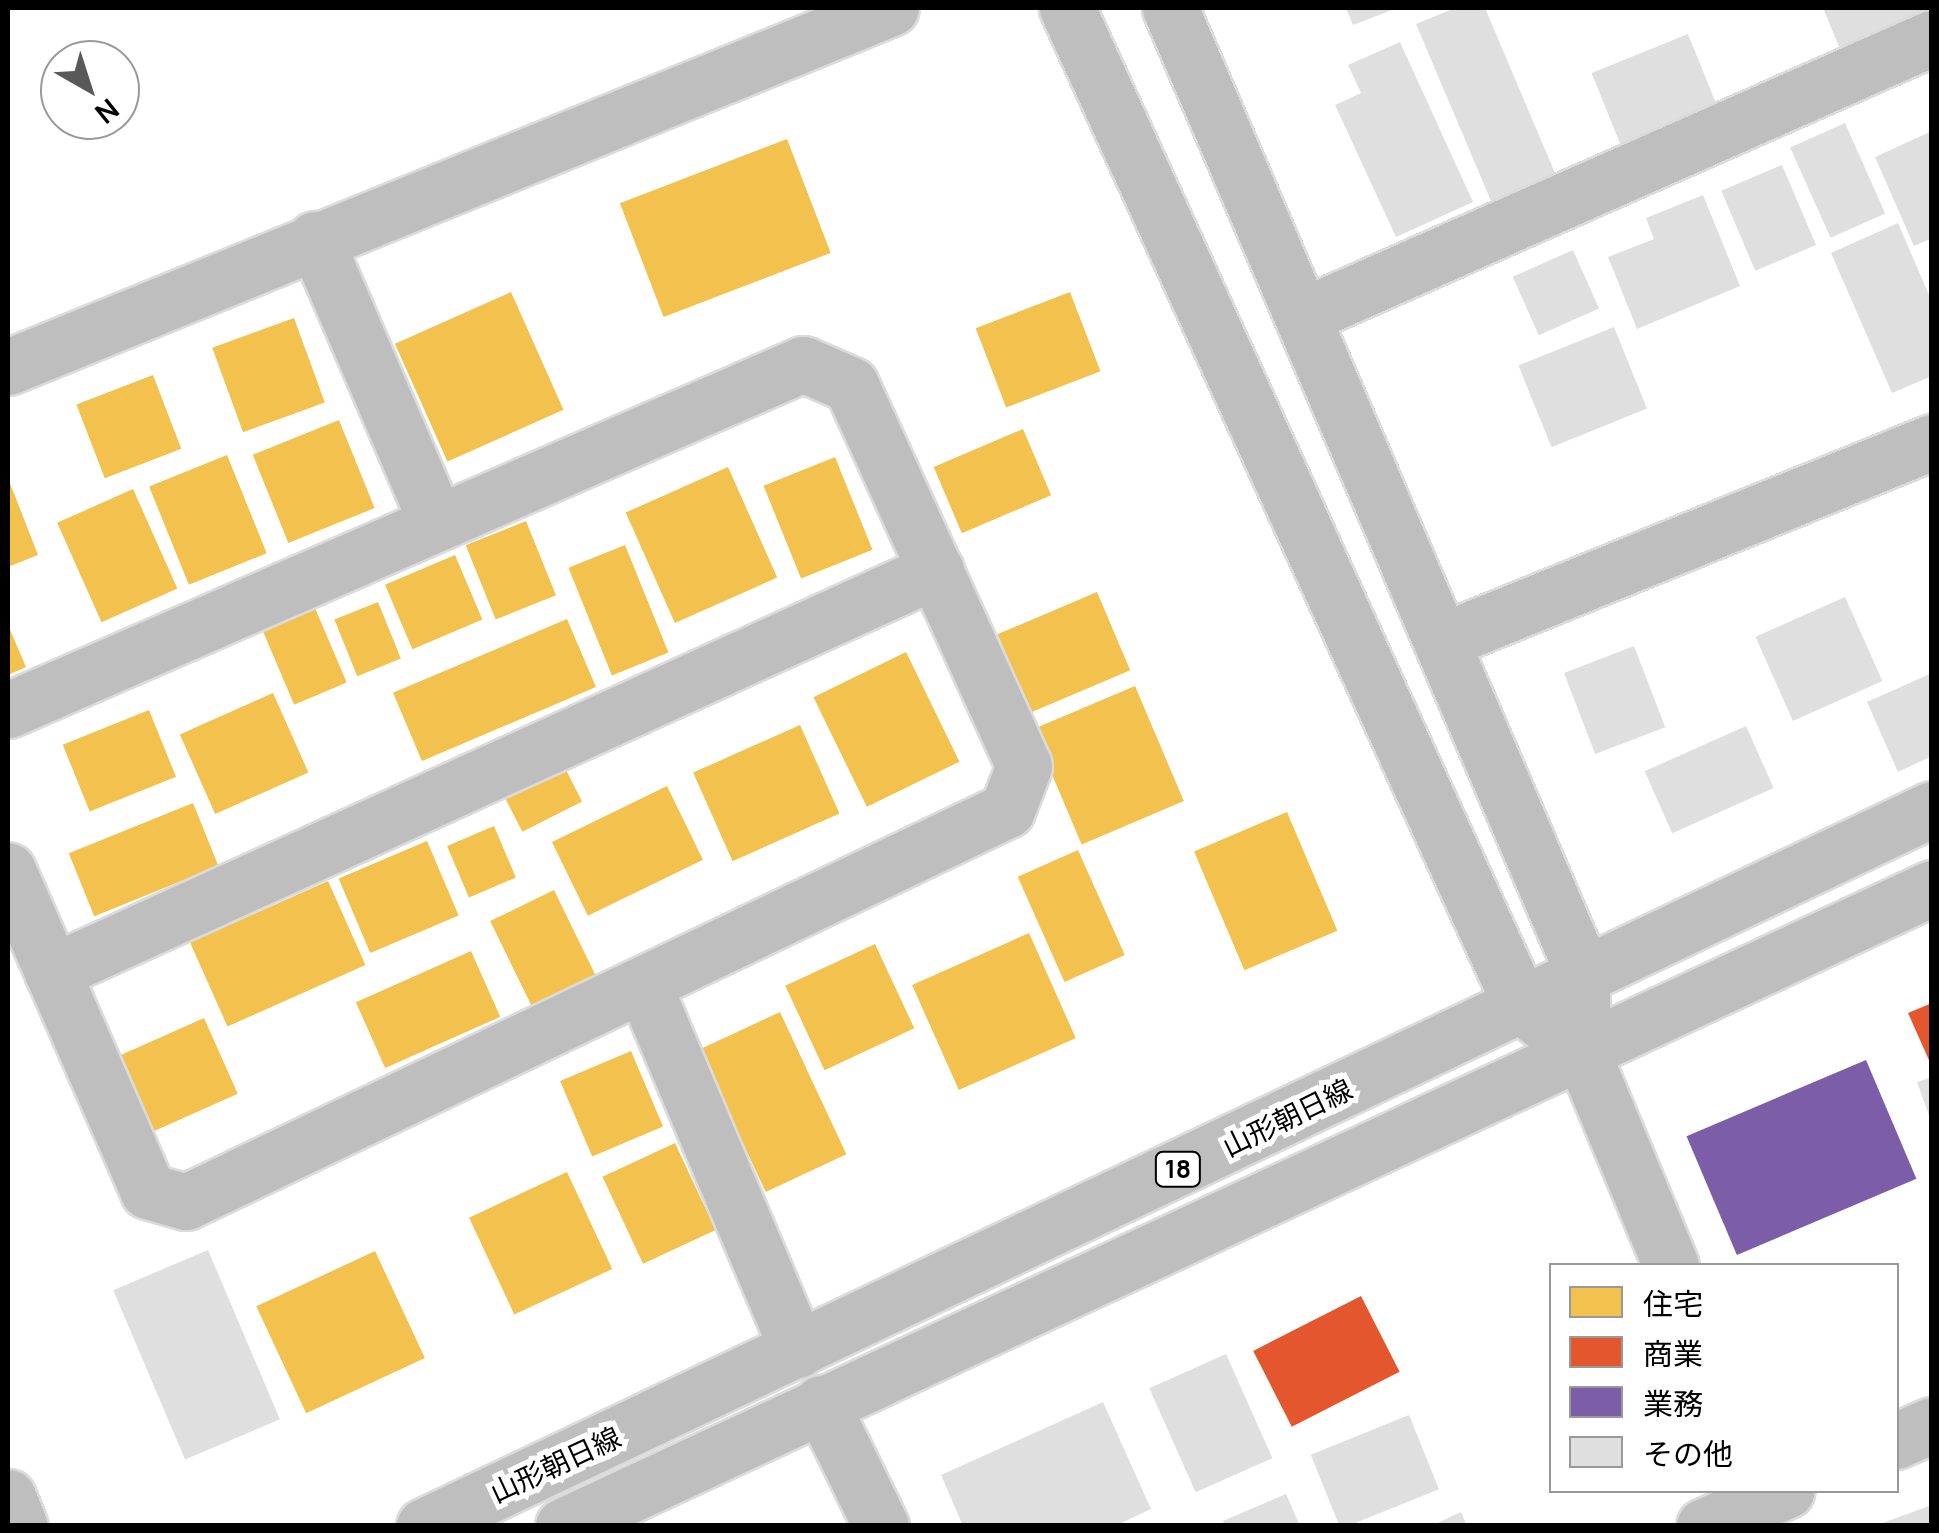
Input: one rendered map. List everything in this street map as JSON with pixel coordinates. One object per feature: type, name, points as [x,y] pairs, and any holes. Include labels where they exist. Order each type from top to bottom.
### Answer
[{"type":"street","points":[[8,367],[891,8]]},
{"type":"street","points":[[1067,8],[1521,1005],[1582,1052]]},
{"type":"street","points":[[1170,8],[1307,314],[1582,970],[1582,1052],[1669,1263]]},
{"type":"street","points":[[1307,314],[1932,38]]},
{"type":"street","points":[[315,240],[436,521]]},
{"type":"street","points":[[8,710],[803,364],[851,385],[1024,766],[1007,810],[186,1202],[148,1191],[8,870]]},
{"type":"street","points":[[1444,640],[1932,442]]},
{"type":"street","points":[[52,972],[936,570]]},
{"type":"street","name":"山形朝日線","points":[[424,1526],[1521,1005],[1582,970],[1932,809]]},
{"type":"street","name":"18","points":[[564,1526],[821,1402],[1932,888]]},
{"type":"street","points":[[644,986],[798,1350]]},
{"type":"street","points":[[821,1402],[881,1526]]},
{"type":"street","points":[[1899,1440],[1932,1425]]},
{"type":"street","points":[[8,1497],[20,1526]]},
{"type":"street","points":[[1704,1526],[1775,1501]]},
{"type":"building: 住宅","points":[[787,139],[831,253],[664,317],[620,203]]},
{"type":"building: 住宅","points":[[511,292],[563,410],[447,462],[395,344]]},
{"type":"building: 住宅","points":[[1070,292],[1100,371],[1006,408],[976,328]]},
{"type":"building: 住宅","points":[[294,318],[325,403],[243,432],[212,348]]},
{"type":"building: 住宅","points":[[153,375],[181,449],[105,478],[76,404]]},
{"type":"building: 住宅","points":[[339,420],[375,508],[288,543],[253,455]]},
{"type":"building: 住宅","points":[[1023,429],[1051,495],[962,533],[934,467]]},
{"type":"building: 住宅","points":[[227,455],[267,553],[189,585],[149,486]]},
{"type":"building: 住宅","points":[[835,457],[872,550],[801,579],[764,486]]},
{"type":"building: 住宅","points":[[728,467],[777,578],[675,623],[626,513]]},
{"type":"building: 住宅","points":[[8,478],[38,555],[8,567]]},
{"type":"building: 住宅","points":[[133,489],[177,589],[102,622],[57,523]]},
{"type":"building: 住宅","points":[[526,521],[556,595],[496,620],[466,545]]},
{"type":"building: 住宅","points":[[625,545],[668,653],[612,675],[568,568]]},
{"type":"building: 住宅","points":[[455,555],[482,619],[412,649],[385,585]]},
{"type":"building: 住宅","points":[[1097,592],[1130,670],[1031,712],[998,634]]},
{"type":"building: 住宅","points":[[378,602],[401,659],[357,676],[334,620]]},
{"type":"building: 住宅","points":[[315,608],[347,683],[294,705],[263,630]]},
{"type":"building: 住宅","points":[[567,619],[596,687],[422,761],[393,693]]},
{"type":"building: 住宅","points":[[8,625],[26,667],[8,675]]},
{"type":"building: 住宅","points":[[906,652],[959,762],[867,807],[813,697]]},
{"type":"building: 住宅","points":[[1135,686],[1184,801],[1082,844],[1033,729]]},
{"type":"building: 住宅","points":[[273,693],[308,772],[215,814],[180,734]]},
{"type":"building: 住宅","points":[[149,710],[176,777],[90,812],[63,745]]},
{"type":"building: 住宅","points":[[800,725],[839,814],[733,861],[693,773]]},
{"type":"building: 住宅","points":[[563,764],[582,801],[522,832],[503,794]]},
{"type":"building: 住宅","points":[[667,786],[703,860],[588,916],[552,842]]},
{"type":"building: 住宅","points":[[193,803],[218,866],[94,916],[69,853]]},
{"type":"building: 住宅","points":[[1287,812],[1337,931],[1244,970],[1194,851]]},
{"type":"building: 住宅","points":[[494,826],[516,878],[469,897],[447,846]]},
{"type":"building: 住宅","points":[[427,841],[459,916],[370,953],[339,879]]},
{"type":"building: 住宅","points":[[1078,850],[1125,955],[1064,982],[1018,877]]},
{"type":"building: 住宅","points":[[328,881],[365,965],[227,1026],[190,942]]},
{"type":"building: 住宅","points":[[554,890],[597,977],[533,1008],[490,921]]},
{"type":"building: 住宅","points":[[1029,933],[1076,1038],[959,1090],[912,985]]},
{"type":"building: 住宅","points":[[875,944],[914,1028],[825,1070],[785,986]]},
{"type":"building: 住宅","points":[[471,951],[500,1017],[385,1068],[356,1002]]},
{"type":"building: 住宅","points":[[780,1012],[846,1154],[766,1192],[699,1050]]},
{"type":"building: 住宅","points":[[204,1018],[238,1094],[146,1134],[113,1059]]},
{"type":"building: 住宅","points":[[631,1051],[663,1126],[592,1157],[560,1081]]},
{"type":"building: 住宅","points":[[675,1143],[716,1230],[643,1264],[602,1177]]},
{"type":"building: 住宅","points":[[567,1172],[612,1269],[514,1315],[469,1218]]},
{"type":"building: 住宅","points":[[375,1251],[425,1358],[306,1413],[256,1306]]},
{"type":"building: 商業","points":[[1932,1003],[1932,1067],[1908,1013]]},
{"type":"building: 商業","points":[[1361,1296],[1400,1372],[1292,1427],[1253,1351]]},
{"type":"building: 業務","points":[[1866,1060],[1916,1179],[1737,1255],[1687,1136]]},
{"type":"building: その他","points":[[1346,8],[1397,8],[1353,25]]},
{"type":"building: その他","points":[[1455,8],[1485,8],[1555,173],[1491,201],[1416,24]]},
{"type":"building: その他","points":[[1823,8],[1932,8],[1932,10],[1840,49]]},
{"type":"building: その他","points":[[1688,34],[1719,111],[1623,150],[1592,73]]},
{"type":"building: その他","points":[[1400,42],[1473,202],[1396,237],[1335,105],[1361,93],[1348,65]]},
{"type":"building: その他","points":[[1845,123],[1885,213],[1830,238],[1790,147]]},
{"type":"building: その他","points":[[1932,131],[1932,238],[1914,246],[1875,157]]},
{"type":"building: その他","points":[[1782,165],[1816,245],[1755,271],[1721,191]]},
{"type":"building: その他","points":[[1703,195],[1740,286],[1637,329],[1608,257],[1654,239],[1646,218]]},
{"type":"building: その他","points":[[1898,223],[1932,302],[1932,376],[1892,393],[1831,253]]},
{"type":"building: その他","points":[[1573,250],[1599,308],[1539,335],[1513,277]]},
{"type":"building: その他","points":[[1614,327],[1647,409],[1551,447],[1519,366]]},
{"type":"building: その他","points":[[1845,597],[1882,681],[1793,721],[1755,637]]},
{"type":"building: その他","points":[[1634,646],[1665,727],[1595,754],[1564,673]]},
{"type":"building: その他","points":[[1932,673],[1932,756],[1898,772],[1867,702]]},
{"type":"building: その他","points":[[1746,726],[1774,788],[1672,833],[1645,771]]},
{"type":"building: その他","points":[[1932,1077],[1932,1121],[1931,1121],[1917,1082]]},
{"type":"building: その他","points":[[208,1250],[280,1419],[185,1460],[113,1290]]},
{"type":"building: その他","points":[[1226,1354],[1272,1458],[1196,1492],[1149,1388]]},
{"type":"building: その他","points":[[1103,1402],[1151,1509],[1115,1526],[963,1526],[941,1475]]},
{"type":"building: その他","points":[[1409,1415],[1439,1489],[1340,1526],[1311,1455]]},
{"type":"building: その他","points":[[1286,1494],[1300,1526],[1225,1526],[1223,1521]]},
{"type":"building: その他","points":[[1932,1505],[1932,1526],[1877,1526],[1877,1525]]},
{"type":"building: その他","points":[[1461,1512],[1467,1526],[1431,1526]]}]
